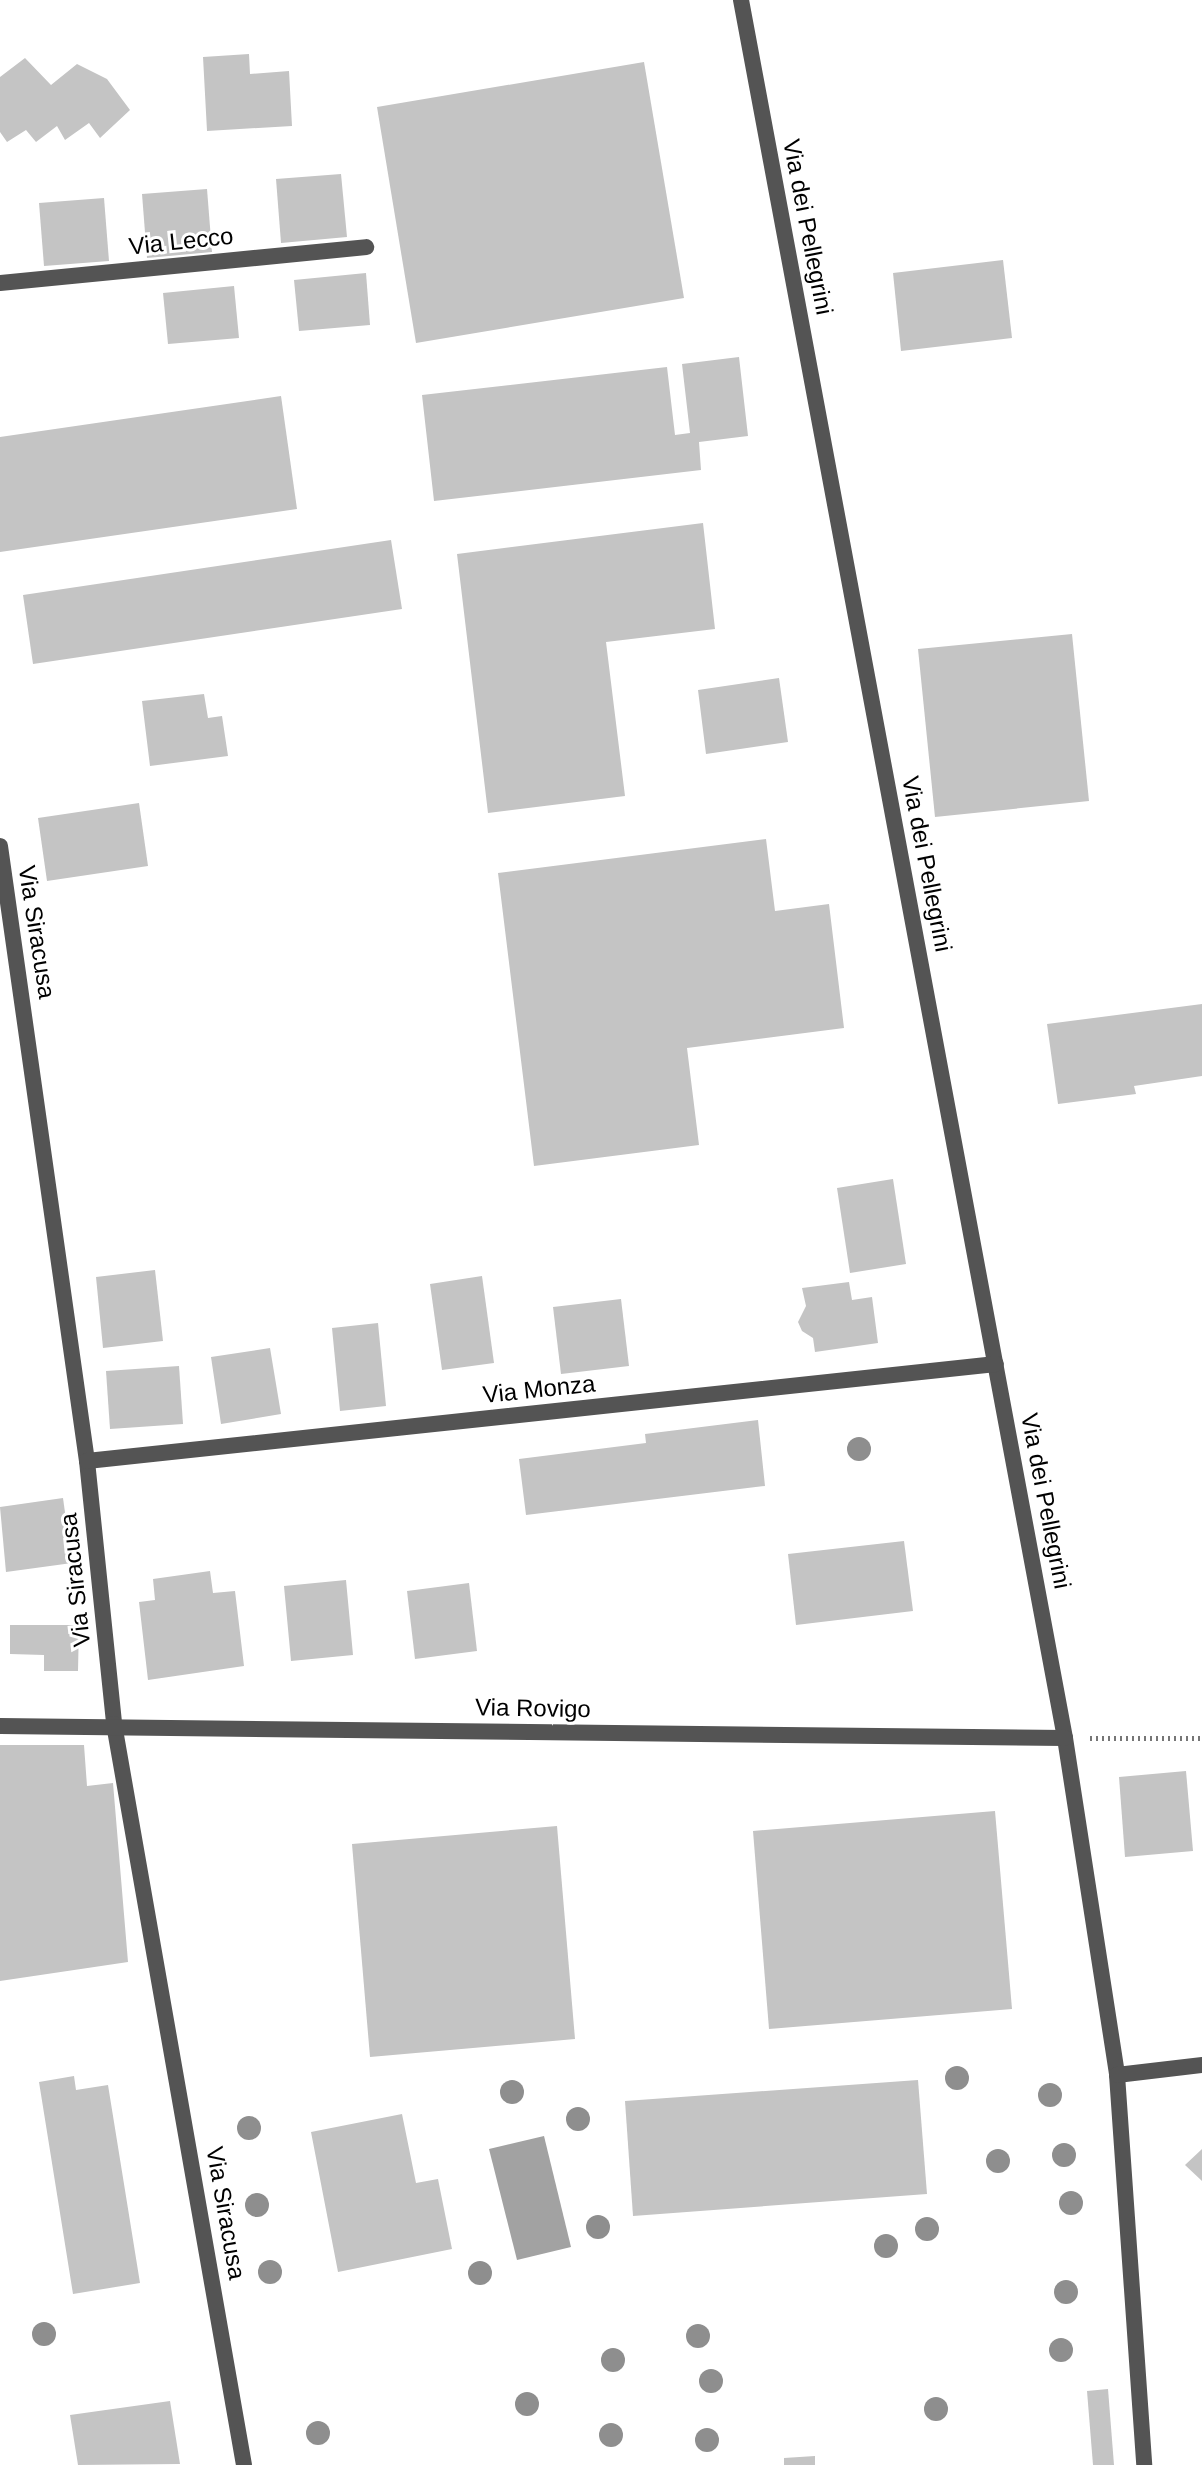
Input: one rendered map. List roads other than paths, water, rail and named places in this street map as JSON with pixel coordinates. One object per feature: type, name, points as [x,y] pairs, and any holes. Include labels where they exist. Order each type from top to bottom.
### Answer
[{"type":"street","name":"Via dei Pellegrini","points":[[741,0],[1065,1738],[1117,2075],[1144,2465]]},
{"type":"street","name":"Via Lecco","points":[[0,283],[366,247]]},
{"type":"street","name":"Via Siracusa","points":[[0,846],[87,1461],[114,1724],[219,2306],[244,2465]]},
{"type":"street","name":"Via Monza","points":[[87,1461],[996,1364]]},
{"type":"street","name":"Via Rovigo","points":[[0,1726],[114,1724],[1065,1738]]},
{"type":"street","points":[[1117,2075],[1202,2065]]}]
